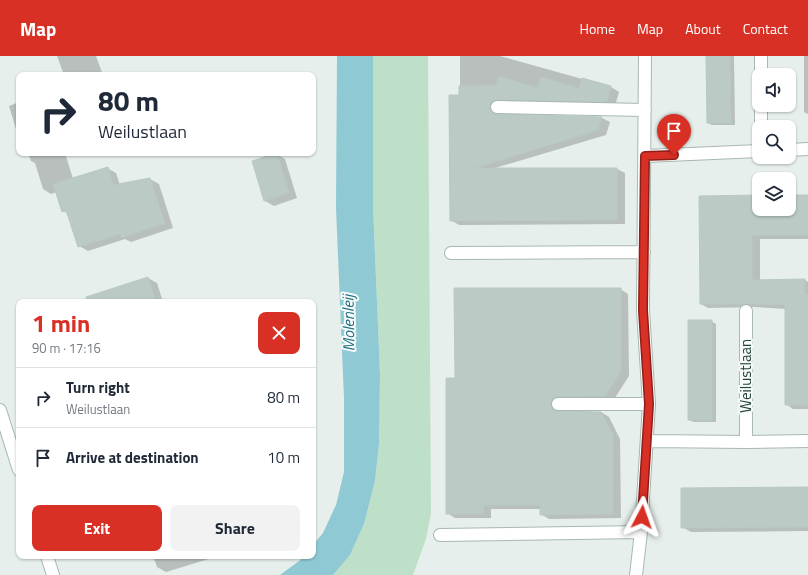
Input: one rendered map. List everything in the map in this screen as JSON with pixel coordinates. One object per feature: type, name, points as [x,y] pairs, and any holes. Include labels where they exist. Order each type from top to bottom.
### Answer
[{"type":"street","points":[[636,575],[648,441],[649,404],[643,310],[646,110],[645,56]]},
{"type":"street","points":[[761,56],[761,68]]},
{"type":"street","points":[[497,107],[646,110]]},
{"type":"street","points":[[796,150],[808,149]]},
{"type":"street","points":[[645,156],[752,151]]},
{"type":"street","points":[[451,253],[644,252]]},
{"type":"street","name":"Weilustlaan","points":[[746,311],[746,442]]},
{"type":"street","points":[[558,404],[649,404]]},
{"type":"street","points":[[0,410],[16,461]]},
{"type":"street","points":[[648,441],[808,441]]},
{"type":"street","points":[[440,535],[641,532]]},
{"type":"street","points":[[47,559],[53,575]]},
{"type":"green space","points":[[373,56],[428,56],[431,513],[426,539],[413,575],[333,575],[350,555],[364,524],[375,481],[379,444],[380,375],[373,206]]},
{"type":"water","name":"Molenleij","points":[[337,56],[373,56],[373,206],[380,375],[379,444],[375,481],[364,524],[350,555],[333,575],[280,575],[301,559],[316,559],[316,541],[323,533],[336,505],[344,472],[344,398],[336,208]]},
{"type":"building","points":[[706,56],[730,56],[731,123],[707,123]]},
{"type":"building","points":[[499,76],[538,88],[541,77],[579,88],[582,78],[611,86],[607,102],[493,101],[490,103],[490,110],[497,114],[602,117],[598,130],[475,168],[617,168],[617,220],[450,221],[449,95],[459,95],[459,86],[496,85]]},
{"type":"building","points":[[268,156],[278,156],[289,193],[264,201],[252,161]]},
{"type":"building","points":[[108,167],[113,185],[150,178],[165,223],[121,238],[120,234],[78,247],[66,210],[62,212],[53,184]]},
{"type":"building","points":[[752,195],[752,216],[796,216],[796,195],[808,195],[808,235],[752,235],[752,280],[805,279],[805,294],[808,294],[808,405],[785,405],[785,305],[700,304],[699,196]]},
{"type":"building","points":[[148,277],[155,299],[86,299],[86,297]]},
{"type":"building","points":[[454,288],[621,288],[621,371],[605,396],[558,397],[552,400],[551,404],[552,408],[558,411],[601,412],[613,434],[613,514],[540,515],[540,505],[484,505],[483,514],[446,514],[446,378],[455,378]]},
{"type":"building","points":[[688,320],[712,320],[712,420],[688,420]]},
{"type":"building","points":[[808,487],[808,527],[681,528],[681,488]]},
{"type":"route","points":[[642,517],[648,441],[649,404],[643,310],[645,156],[674,155]]}]
